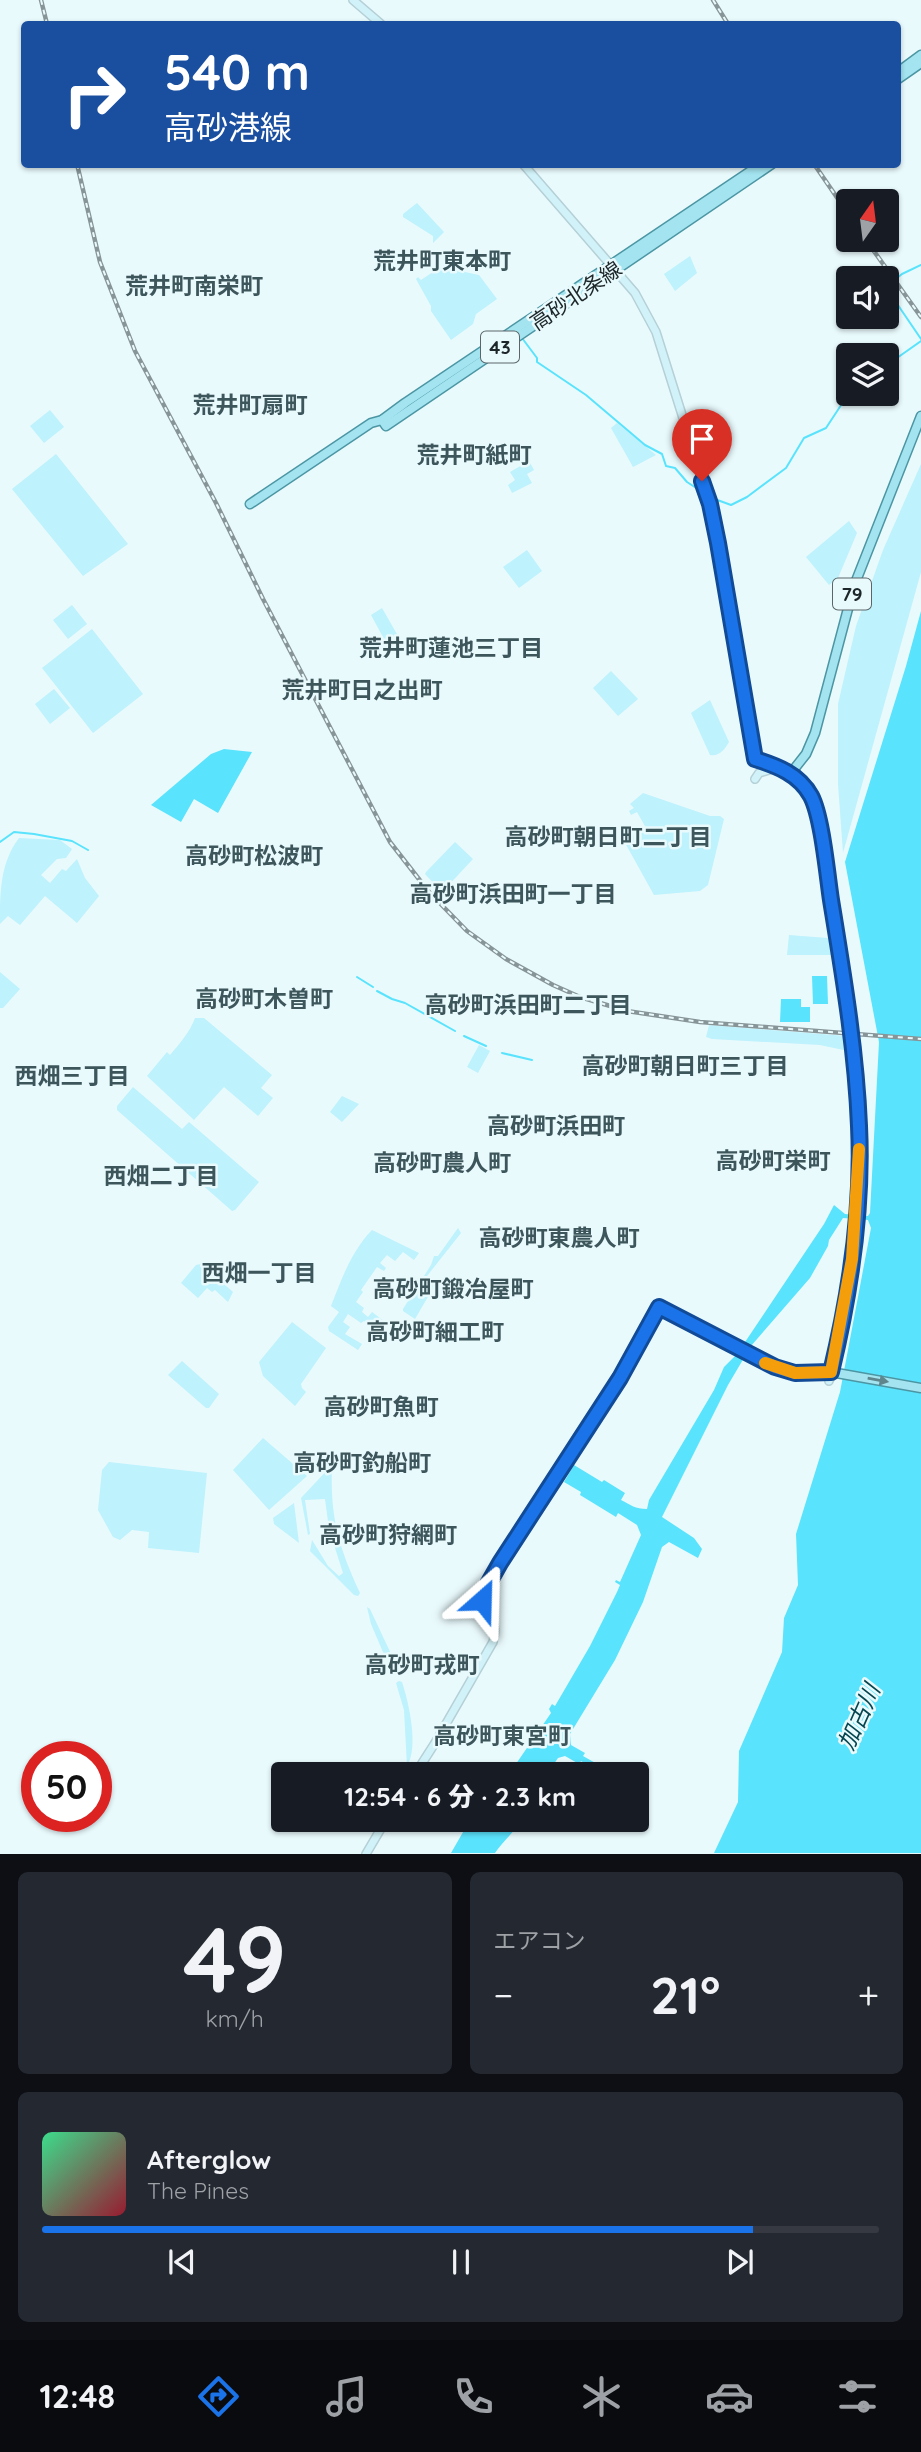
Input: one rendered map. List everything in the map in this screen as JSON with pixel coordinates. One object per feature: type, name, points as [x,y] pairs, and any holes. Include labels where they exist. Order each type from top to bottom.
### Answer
[{"type":"main road","points":[[353,0],[378,21]]},
{"type":"main road","points":[[901,70],[921,55]]},
{"type":"main road","points":[[901,77],[921,63]]},
{"type":"main road","points":[[527,168],[635,292],[647,312],[710,504],[755,759],[791,773],[806,788],[816,813],[846,994],[860,1127],[852,1259],[832,1375]]},
{"type":"main road","name":"高砂北条線","points":[[614,267],[755,168]]},
{"type":"main road","name":"高砂北条線","points":[[250,504],[371,423],[384,423],[405,403],[766,168]]},
{"type":"main road","name":"79","points":[[791,773],[806,754],[816,733],[854,586],[921,416]]},
{"type":"main road","points":[[755,779],[759,773],[776,768]]},
{"type":"main road","points":[[423,1762],[493,1642],[493,1619],[484,1604],[483,1593],[620,1378],[659,1307],[775,1367],[795,1373],[832,1375],[921,1388]]},
{"type":"main road","points":[[366,1853],[379,1832]]},
{"type":"shaded area","points":[[417,203],[444,232],[433,243],[433,236],[403,217],[403,214]]},
{"type":"shaded area","points":[[690,256],[697,273],[675,291],[664,274]]},
{"type":"shaded area","points":[[437,266],[479,275],[497,299],[476,314],[473,324],[451,340],[431,311],[431,306],[416,279],[418,277],[421,280],[436,270]]},
{"type":"shaded area","points":[[50,410],[64,427],[44,443],[30,426]]},
{"type":"shaded area","points":[[617,423],[656,455],[633,467],[611,428]]},
{"type":"shaded area","points":[[56,454],[128,544],[83,576],[12,489]]},
{"type":"shaded area","points":[[529,461],[534,470],[527,474],[532,483],[512,493],[508,485],[515,480],[510,472]]},
{"type":"shaded area","points":[[921,464],[921,572],[843,853],[838,784],[838,704],[856,626],[883,550]]},
{"type":"shaded area","points":[[849,521],[857,533],[838,578],[829,585],[806,557]]},
{"type":"shaded area","points":[[527,550],[542,571],[519,588],[503,567]]},
{"type":"shaded area","points":[[72,605],[87,624],[68,639],[53,620]]},
{"type":"shaded area","points":[[382,608],[402,643],[390,650],[371,615]]},
{"type":"shaded area","points":[[92,629],[143,694],[93,733],[42,668]]},
{"type":"shaded area","points":[[611,671],[638,699],[618,716],[593,688]]},
{"type":"shaded area","points":[[54,689],[70,708],[50,724],[35,704]]},
{"type":"shaded area","points":[[710,700],[729,742],[716,755],[710,755],[691,713]]},
{"type":"shaded area","points":[[643,793],[724,819],[708,885],[700,891],[654,895],[624,841],[646,828],[637,812],[631,815],[629,811],[634,808],[630,804]]},
{"type":"shaded area","points":[[19,838],[60,840],[72,849],[66,858],[57,859],[41,875],[50,883],[62,869],[66,871],[77,859],[85,878],[99,896],[77,923],[45,896],[20,925],[8,916],[0,924],[5,868]]},
{"type":"shaded area","points":[[455,842],[473,859],[444,890],[440,890],[425,874]]},
{"type":"shaded area","points":[[789,935],[828,938],[834,955],[787,955]]},
{"type":"shaded area","points":[[0,972],[20,989],[3,1008],[0,1008]]},
{"type":"shaded area","points":[[195,1018],[204,1018],[272,1075],[261,1088],[273,1098],[258,1116],[224,1087],[194,1120],[147,1076],[167,1052],[170,1055],[188,1033]]},
{"type":"shaded area","points":[[709,1025],[846,1036],[848,1051],[820,1045],[712,1039],[706,1037]]},
{"type":"shaded area","points":[[479,1045],[490,1051],[478,1073],[467,1067]]},
{"type":"shaded area","points":[[133,1087],[182,1129],[189,1122],[259,1182],[235,1210],[232,1211],[117,1110],[117,1106]]},
{"type":"shaded area","points":[[342,1096],[359,1104],[342,1122],[330,1112]]},
{"type":"shaded area","points":[[458,1228],[461,1233],[427,1276],[436,1283],[415,1319],[403,1309],[434,1256],[438,1256]]},
{"type":"shaded area","points":[[372,1230],[419,1253],[414,1260],[403,1252],[395,1261],[387,1255],[380,1263],[386,1268],[384,1271],[377,1267],[361,1290],[363,1292],[356,1302],[364,1308],[362,1312],[368,1317],[372,1312],[384,1321],[377,1331],[348,1314],[343,1322],[350,1327],[345,1334],[362,1344],[358,1350],[329,1331],[328,1327],[339,1312],[331,1306],[343,1275],[358,1247]]},
{"type":"shaded area","points":[[201,1264],[233,1292],[228,1302],[215,1290],[212,1292],[207,1288],[198,1298],[181,1283],[196,1265]]},
{"type":"shaded area","points":[[292,1322],[326,1348],[301,1384],[306,1392],[295,1406],[263,1376],[259,1362]]},
{"type":"shaded area","points":[[182,1361],[219,1394],[209,1408],[168,1375]]},
{"type":"shaded area","points":[[263,1438],[307,1476],[269,1510],[233,1470]]},
{"type":"shaded area","points":[[109,1462],[207,1473],[199,1553],[148,1548],[149,1532],[132,1530],[120,1540],[113,1537],[98,1510],[102,1470]]},
{"type":"shaded area","points":[[332,1465],[334,1516],[346,1560],[360,1593],[358,1596],[310,1551],[312,1540],[328,1566],[339,1576],[343,1573],[329,1529],[325,1499],[305,1500],[308,1535],[301,1498]]},
{"type":"shaded area","points":[[294,1503],[299,1543],[274,1524],[273,1518]]},
{"type":"shaded area","points":[[367,1607],[392,1656],[389,1659],[386,1659],[371,1624]]},
{"type":"shaded area","points":[[402,1682],[412,1725],[409,1762],[407,1762],[404,1710],[396,1683]]},
{"type":"water","name":"加古川","points":[[921,611],[921,1853],[714,1853],[738,1802],[739,1751],[782,1652],[784,1618],[798,1585],[796,1534],[840,1392],[871,1228],[868,1220],[843,1218],[810,1278],[751,1346],[728,1385],[662,1517],[694,1538],[702,1549],[698,1558],[669,1542],[662,1547],[643,1602],[615,1660],[570,1734],[571,1745],[594,1762],[576,1762],[565,1756],[555,1762],[517,1762],[551,1713],[549,1709],[552,1704],[555,1706],[590,1646],[620,1585],[615,1582],[620,1582],[641,1535],[637,1525],[618,1513],[616,1517],[564,1482],[574,1465],[625,1493],[621,1500],[647,1509],[649,1500],[714,1390],[724,1367],[737,1354],[834,1205],[845,1214],[868,1216],[870,1213],[879,1042],[845,862]]},
{"type":"water","points":[[224,749],[252,752],[218,813],[194,799],[181,822],[151,805],[211,754]]},
{"type":"water","points":[[812,976],[827,976],[828,1004],[813,1004]]},
{"type":"water","points":[[781,999],[801,999],[801,1007],[810,1007],[810,1022],[780,1022]]},
{"type":"water","points":[[463,1832],[512,1832],[495,1853],[451,1853]]},
{"type":"waterway","points":[[899,276],[921,265]]},
{"type":"waterway","points":[[899,307],[921,339]]},
{"type":"waterway","points":[[522,338],[537,358],[537,362],[586,395],[645,445],[662,454],[666,466],[675,468],[687,482],[704,493]]},
{"type":"waterway","points":[[899,357],[921,341]]},
{"type":"waterway","points":[[712,498],[731,505],[747,497],[786,468],[804,438],[826,428],[840,406]]},
{"type":"waterway","points":[[0,842],[14,832],[72,841],[88,850]]},
{"type":"waterway","points":[[357,977],[373,987]]},
{"type":"waterway","points":[[377,991],[455,1031]]},
{"type":"waterway","points":[[464,1036],[486,1046]]},
{"type":"waterway","points":[[502,1053],[532,1060]]},
{"type":"railway","points":[[41,0],[46,21]]},
{"type":"railway","points":[[713,0],[726,21]]},
{"type":"railway","points":[[78,168],[100,262],[135,351],[390,842],[429,892],[467,931],[506,959],[580,997],[627,1011],[700,1022],[921,1039]]},
{"type":"railway","points":[[817,168],[836,196]]},
{"type":"railway","points":[[875,252],[921,317]]},
{"type":"slow traffic","points":[[765,1363],[795,1373],[831,1372],[852,1259],[859,1149]]},
{"type":"district","name":"荒井町東本町","points":[[442,261]]},
{"type":"district","name":"荒井町南栄町","points":[[194,286]]},
{"type":"district","name":"荒井町扇町","points":[[250,405]]},
{"type":"district","name":"荒井町紙町","points":[[474,455]]},
{"type":"district","name":"荒井町蓮池三丁目","points":[[451,648]]},
{"type":"district","name":"荒井町日之出町","points":[[362,690]]},
{"type":"district","name":"高砂町朝日町二丁目","points":[[608,837]]},
{"type":"district","name":"高砂町松波町","points":[[254,856]]},
{"type":"district","name":"高砂町浜田町一丁目","points":[[513,894]]},
{"type":"district","name":"高砂町木曽町","points":[[264,999]]},
{"type":"district","name":"高砂町浜田町二丁目","points":[[528,1005]]},
{"type":"district","name":"高砂町朝日町三丁目","points":[[685,1066]]},
{"type":"district","name":"西畑三丁目","points":[[72,1076]]},
{"type":"district","name":"高砂町浜田町","points":[[556,1126]]},
{"type":"district","name":"高砂町栄町","points":[[773,1161]]},
{"type":"district","name":"高砂町農人町","points":[[442,1163]]},
{"type":"district","name":"西畑二丁目","points":[[161,1176]]},
{"type":"district","name":"高砂町東農人町","points":[[559,1238]]},
{"type":"district","name":"西畑一丁目","points":[[259,1273]]},
{"type":"district","name":"高砂町鍛冶屋町","points":[[453,1289]]},
{"type":"district","name":"高砂町細工町","points":[[435,1332]]},
{"type":"district","name":"高砂町魚町","points":[[381,1407]]},
{"type":"district","name":"高砂町釣船町","points":[[362,1463]]},
{"type":"district","name":"高砂町狩網町","points":[[388,1535]]},
{"type":"district","name":"高砂町戎町","points":[[422,1665]]},
{"type":"district","name":"高砂町東宮町","points":[[502,1736]]},
{"type":"route","points":[[482,1600],[483,1593],[500,1563],[620,1378],[659,1307],[758,1360],[795,1373],[831,1372],[843,1318],[852,1259],[860,1127],[846,994],[820,831],[812,798],[806,788],[791,773],[755,759],[718,543],[702,481]]}]
